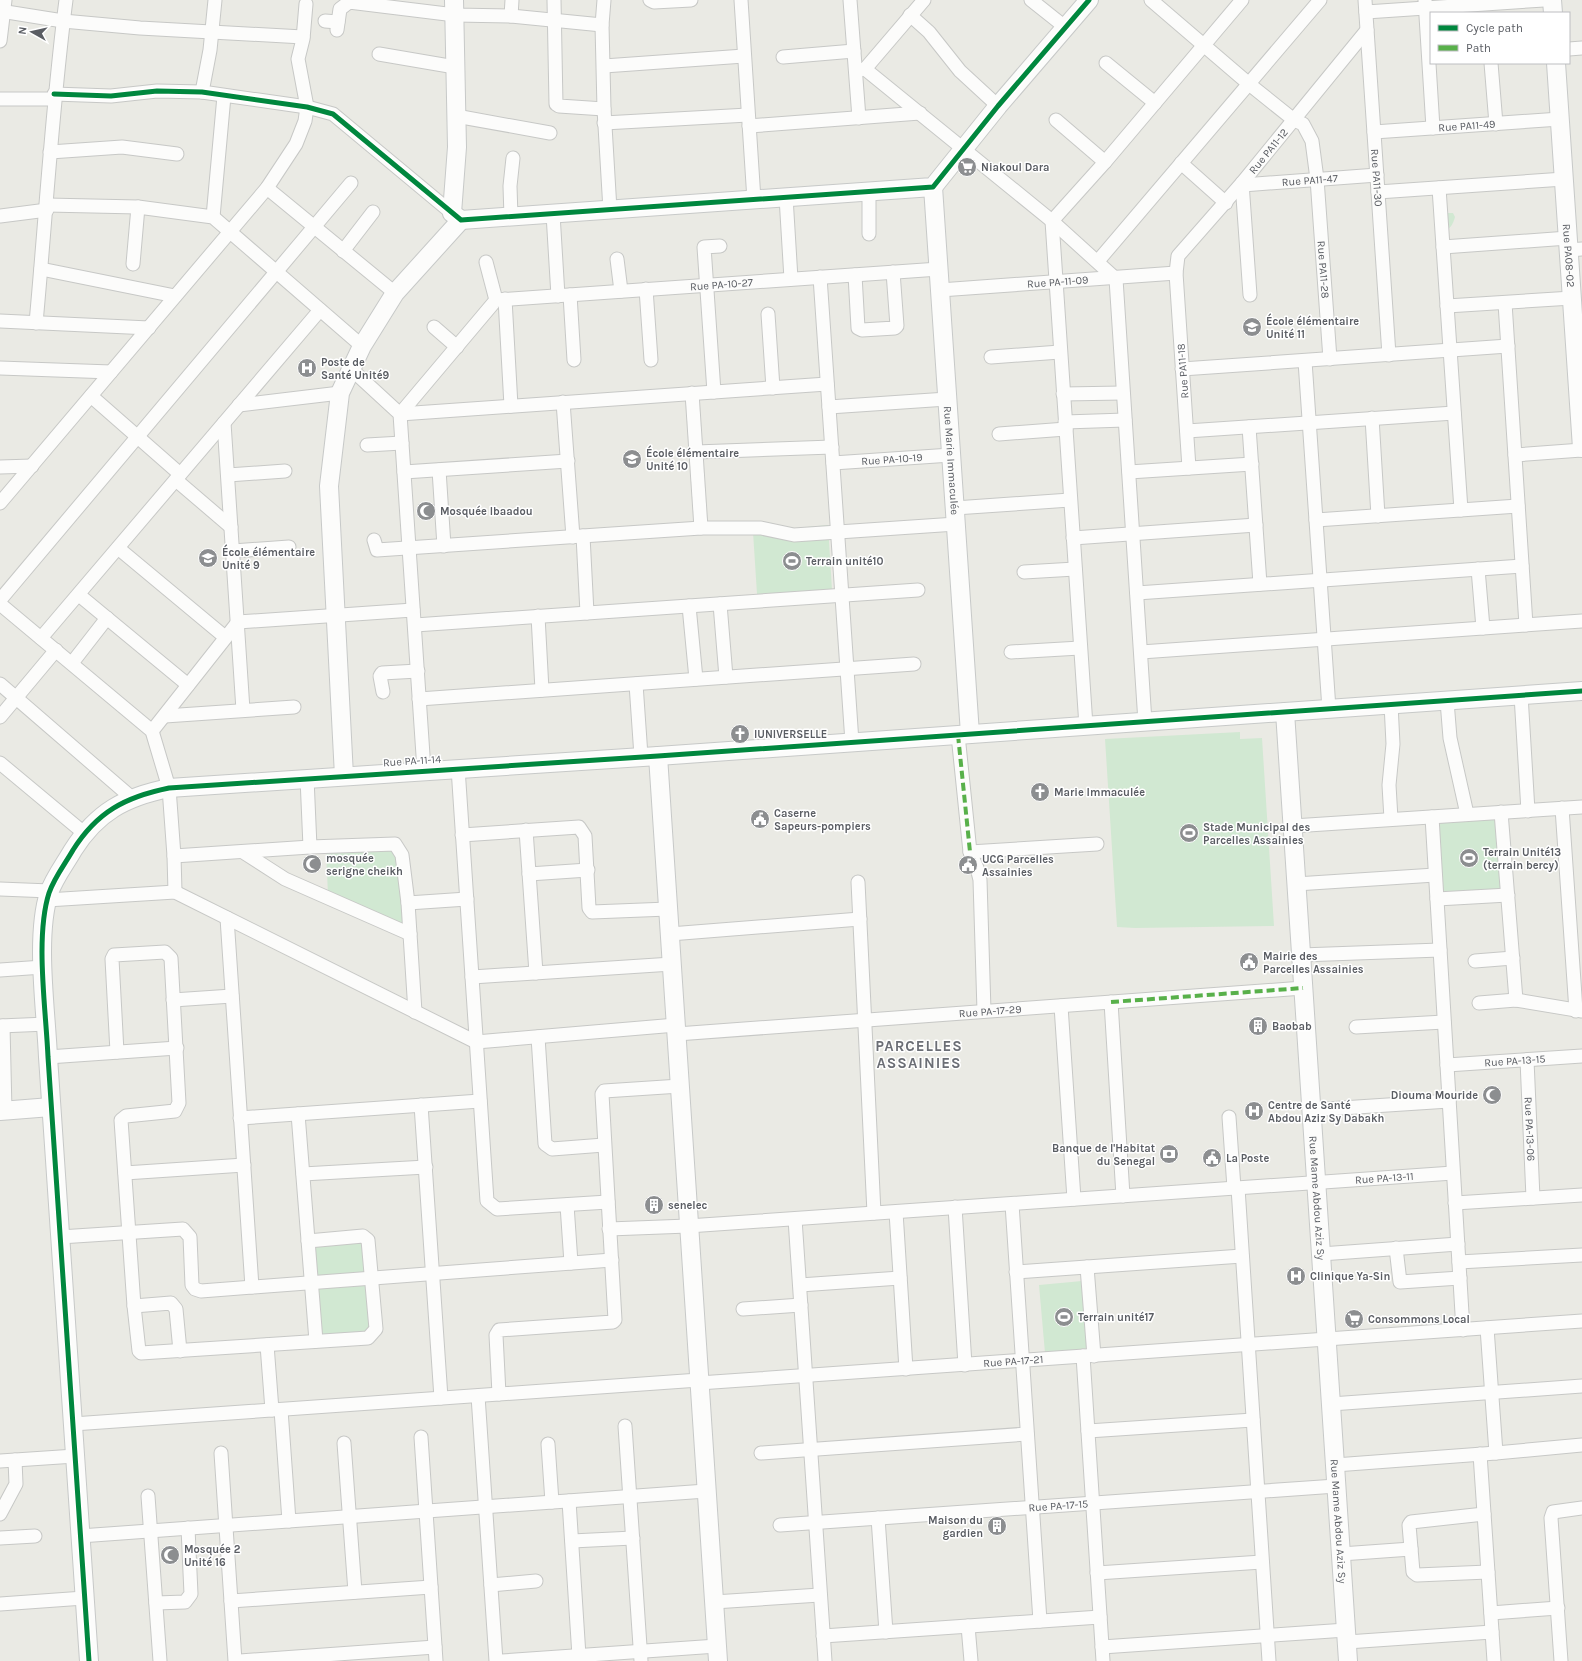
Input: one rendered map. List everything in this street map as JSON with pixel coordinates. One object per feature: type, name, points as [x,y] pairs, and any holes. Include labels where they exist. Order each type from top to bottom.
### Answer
[{"type":"street","points":[[36,323],[47,208],[54,96],[66,0]]},
{"type":"street","points":[[202,92],[212,32],[215,0]]},
{"type":"street","points":[[512,0],[512,16]]},
{"type":"street","points":[[554,0],[556,104],[559,106],[604,109]]},
{"type":"street","points":[[604,0],[602,25],[604,123],[610,210]]},
{"type":"street","points":[[650,0],[654,2],[691,0]]},
{"type":"street","points":[[741,0],[754,200]]},
{"type":"street","points":[[850,0],[854,51],[860,70],[859,118]]},
{"type":"street","points":[[860,70],[924,0]]},
{"type":"street","points":[[1031,0],[1065,27]]},
{"type":"street","points":[[0,99],[54,96],[111,96],[157,91],[202,92],[307,107],[333,114],[456,217],[511,217],[933,187],[998,106],[1088,0]]},
{"type":"street","name":"Rue PA11-28","points":[[1151,0],[1249,84],[1294,120],[1303,124],[1312,141],[1317,179],[1330,359]]},
{"type":"street","points":[[1086,726],[1052,221],[1105,162],[1242,0]]},
{"type":"street","points":[[1098,261],[1320,0]]},
{"type":"street","points":[[1365,3],[1425,4],[1488,8],[1544,0]]},
{"type":"street","points":[[1552,0],[1552,12]]},
{"type":"street","points":[[324,21],[337,26],[340,9],[349,1],[455,7],[512,16],[602,25]]},
{"type":"street","name":"Rue PA11-30","points":[[1365,3],[1389,355]]},
{"type":"street","points":[[0,503],[267,188],[296,144],[307,107],[298,61],[303,37],[306,4]]},
{"type":"street","points":[[1425,4],[1429,47],[1433,128]]},
{"type":"street","points":[[344,776],[329,486],[340,393],[350,368],[362,346],[395,293],[456,217],[457,147],[455,7]]},
{"type":"street","points":[[0,41],[3,8],[64,21],[140,28],[303,37]]},
{"type":"street","points":[[910,14],[929,32],[960,71],[998,106]]},
{"type":"street","name":"Rue PA11-12","points":[[1176,273],[1178,256],[1243,184],[1367,30]]},
{"type":"street","points":[[1570,49],[1582,48]]},
{"type":"street","points":[[783,56],[854,51]]},
{"type":"street","points":[[379,54],[455,67]]},
{"type":"street","points":[[604,66],[744,56]]},
{"type":"street","points":[[1106,63],[1155,103]]},
{"type":"street","points":[[1491,64],[1496,124]]},
{"type":"street","name":"Rue PA08-02","points":[[1556,64],[1564,179],[1573,246],[1572,298],[1582,447]]},
{"type":"street","points":[[860,70],[920,113],[1052,221],[1098,261],[1116,279],[1145,722]]},
{"type":"street","points":[[214,217],[224,96]]},
{"type":"street","points":[[604,123],[859,118],[920,113]]},
{"type":"street","points":[[456,116],[550,133]]},
{"type":"street","name":"Rue PA11-49","points":[[1374,132],[1560,119]]},
{"type":"street","points":[[1056,120],[1105,162]]},
{"type":"street","points":[[50,152],[122,147],[177,154]]},
{"type":"street","points":[[511,217],[510,186],[513,158]]},
{"type":"street","points":[[1181,163],[1226,203]]},
{"type":"street","name":"Rue PA11-47","points":[[1243,184],[1377,175]]},
{"type":"street","points":[[1378,192],[1564,179]]},
{"type":"street","points":[[0,600],[350,183]]},
{"type":"street","points":[[1243,184],[1250,295]]},
{"type":"street","name":"Rue Marie Immaculée","points":[[933,187],[955,516],[964,734]]},
{"type":"street","points":[[267,188],[395,293]]},
{"type":"street","points":[[1439,188],[1461,510]]},
{"type":"street","points":[[869,192],[869,234]]},
{"type":"street","points":[[786,197],[792,279]]},
{"type":"street","points":[[133,264],[138,207]]},
{"type":"street","points":[[0,216],[47,208],[138,207],[214,217],[362,346]]},
{"type":"street","points":[[343,251],[372,212]]},
{"type":"street","points":[[553,214],[574,360]]},
{"type":"street","points":[[714,392],[704,247],[720,246]]},
{"type":"street","points":[[1443,247],[1573,246]]},
{"type":"street","points":[[617,259],[620,291]]},
{"type":"street","points":[[486,262],[501,300],[511,406]]},
{"type":"street","points":[[41,268],[176,296]]},
{"type":"street","name":"Rue PA-10-27","points":[[501,300],[938,269]]},
{"type":"street","points":[[855,275],[858,328],[862,330],[895,328],[893,272]]},
{"type":"street","name":"Rue PA-11-09","points":[[940,290],[1116,279],[1176,273]]},
{"type":"street","name":"Rue PA11-18","points":[[1176,273],[1189,468]]},
{"type":"street","points":[[820,277],[852,742]]},
{"type":"street","points":[[646,290],[651,360]]},
{"type":"street","points":[[1447,306],[1572,298]]},
{"type":"street","points":[[400,414],[457,347],[501,300]]},
{"type":"street","points":[[1505,302],[1526,625]]},
{"type":"street","points":[[42,638],[320,310]]},
{"type":"street","points":[[768,314],[773,388]]},
{"type":"street","points":[[0,321],[149,328]]},
{"type":"street","points":[[434,327],[457,347]]},
{"type":"street","points":[[1182,369],[1508,346]]},
{"type":"street","points":[[992,357],[1060,352]]},
{"type":"street","points":[[1306,361],[1329,709]]},
{"type":"street","points":[[0,368],[111,372]]},
{"type":"street","points":[[350,368],[400,414],[424,770]]},
{"type":"street","points":[[400,414],[828,384]]},
{"type":"street","points":[[239,405],[340,393]]},
{"type":"street","points":[[692,393],[701,528]]},
{"type":"street","points":[[1063,394],[1123,393]]},
{"type":"street","points":[[91,396],[137,436],[231,527]]},
{"type":"street","points":[[829,407],[947,399]]},
{"type":"street","points":[[563,402],[568,461],[587,613]]},
{"type":"street","points":[[1187,431],[1454,413]]},
{"type":"street","points":[[1372,418],[1378,516]]},
{"type":"street","points":[[999,434],[1125,420]]},
{"type":"street","points":[[224,423],[243,710]]},
{"type":"street","points":[[1250,427],[1260,584]]},
{"type":"street","points":[[367,445],[402,443]]},
{"type":"street","points":[[696,452],[832,447]]},
{"type":"street","points":[[1515,455],[1582,447]]},
{"type":"street","name":"Rue PA-10-19","points":[[833,463],[951,455]]},
{"type":"street","points":[[404,472],[568,461]]},
{"type":"street","points":[[1128,472],[1252,464]]},
{"type":"street","points":[[0,467],[32,466]]},
{"type":"street","points":[[439,470],[444,546]]},
{"type":"street","points":[[228,475],[285,471]]},
{"type":"street","points":[[374,540],[377,550],[701,528],[761,528],[794,535],[837,533],[1070,500]]},
{"type":"street","points":[[1316,520],[1518,506]]},
{"type":"street","points":[[1073,538],[1256,525]]},
{"type":"street","points":[[233,551],[289,547]]},
{"type":"street","points":[[118,548],[225,637]]},
{"type":"street","points":[[1137,593],[1522,566]]},
{"type":"street","points":[[1024,572],[1075,569]]},
{"type":"street","points":[[1478,569],[1482,628]]},
{"type":"street","points":[[414,625],[918,590]]},
{"type":"street","points":[[79,595],[188,685]]},
{"type":"street","points":[[0,604],[152,731],[169,788],[175,892]]},
{"type":"street","points":[[720,604],[726,677]]},
{"type":"street","points":[[689,606],[696,679]]},
{"type":"street","points":[[152,731],[238,622],[414,610]]},
{"type":"street","points":[[538,616],[542,690]]},
{"type":"street","points":[[72,663],[107,618]]},
{"type":"street","points":[[1141,652],[1582,621]]},
{"type":"street","points":[[1012,652],[1080,648]]},
{"type":"street","points":[[0,717],[56,650]]},
{"type":"street","points":[[419,699],[914,664]]},
{"type":"street","points":[[383,692],[380,676],[382,673],[418,671]]},
{"type":"street","points":[[0,684],[132,798]]},
{"type":"street","points":[[502,1661],[580,1656],[641,1656],[717,1653],[668,909],[650,756],[636,684]]},
{"type":"street","name":"Rue PA-11-14","points":[[49,895],[84,833],[111,808],[132,798],[169,788],[1582,691]]},
{"type":"street","points":[[1521,695],[1528,810]]},
{"type":"street","points":[[1447,701],[1450,738],[1467,814]]},
{"type":"street","points":[[1391,704],[1393,744],[1389,785],[1391,820]]},
{"type":"street","points":[[165,716],[294,707]]},
{"type":"street","name":"Rue Mame Abdou Aziz Sy","points":[[1285,712],[1348,1661]]},
{"type":"street","points":[[964,734],[970,852],[977,868],[980,880],[984,1011]]},
{"type":"street","points":[[0,763],[84,833]]},
{"type":"street","points":[[458,768],[487,1201],[497,1210],[608,1202]]},
{"type":"street","points":[[307,778],[310,847]]},
{"type":"street","points":[[1292,826],[1582,807]]},
{"type":"street","points":[[1479,1003],[1516,1000],[1579,1011],[1562,808]]},
{"type":"street","points":[[1501,812],[1516,1000]]},
{"type":"street","points":[[1432,817],[1463,1330]]},
{"type":"street","points":[[462,835],[579,827],[585,836],[589,908],[592,912],[668,909]]},
{"type":"street","points":[[526,830],[536,973]]},
{"type":"street","points":[[174,856],[310,847],[396,844],[402,855],[408,902],[415,1012]]},
{"type":"street","points":[[970,852],[1097,844]]},
{"type":"street","points":[[243,852],[285,879],[410,934]]},
{"type":"street","points":[[529,874],[588,870]]},
{"type":"street","points":[[1296,884],[1435,875]]},
{"type":"street","points":[[858,882],[874,1213]]},
{"type":"street","points":[[0,889],[91,898],[175,892],[476,1042]]},
{"type":"street","points":[[49,895],[43,926],[43,967],[51,1108],[89,1661]]},
{"type":"street","points":[[1437,899],[1508,895]]},
{"type":"street","points":[[408,902],[467,898]]},
{"type":"street","points":[[227,918],[252,1287]]},
{"type":"street","points":[[670,934],[860,919]]},
{"type":"street","points":[[1301,954],[1440,950]]},
{"type":"street","points":[[117,1052],[111,962],[114,955],[165,952],[169,954],[174,1000],[179,1103],[175,1111],[126,1116],[121,1120],[134,1306],[139,1352],[180,1351],[368,1338],[376,1329],[368,1240],[363,1236],[308,1241]]},
{"type":"street","points":[[1475,960],[1513,958]]},
{"type":"street","points":[[472,977],[672,964]]},
{"type":"street","points":[[0,970],[43,967]]},
{"type":"street","name":"Rue PA-17-29","points":[[476,1042],[676,1029],[865,1020],[1303,988]]},
{"type":"street","points":[[174,1000],[232,996]]},
{"type":"street","points":[[1111,1002],[1123,1196]]},
{"type":"street","points":[[1061,1006],[1074,1199]]},
{"type":"street","points":[[1356,1028],[1444,1022]]},
{"type":"street","points":[[47,1024],[2,1026],[2,1111],[51,1108]]},
{"type":"street","points":[[538,1037],[545,1144],[552,1148],[604,1145]]},
{"type":"street","points":[[48,1057],[177,1048]]},
{"type":"street","name":"Rue PA-13-15","points":[[1447,1065],[1582,1056]]},
{"type":"street","name":"Rue PA-13-06","points":[[1527,1060],[1533,1198]]},
{"type":"street","points":[[499,1394],[496,1332],[613,1322],[615,1317],[600,1097],[604,1091],[680,1086]]},
{"type":"street","points":[[240,1118],[480,1101]]},
{"type":"street","points":[[1311,1110],[1449,1101]]},
{"type":"street","points":[[421,1105],[441,1398]]},
{"type":"street","points":[[298,1114],[316,1341]]},
{"type":"street","points":[[1229,1117],[1242,1256],[1269,1661]]},
{"type":"street","points":[[125,1173],[244,1165]]},
{"type":"street","points":[[303,1174],[426,1167]]},
{"type":"street","name":"Rue PA-13-11","points":[[610,1229],[688,1226],[795,1219],[1453,1172]]},
{"type":"street","points":[[1455,1203],[1582,1195]]},
{"type":"street","points":[[567,1204],[571,1263]]},
{"type":"street","points":[[1012,1204],[1040,1621]]},
{"type":"street","points":[[955,1208],[965,1365]]},
{"type":"street","points":[[896,1212],[906,1369]]},
{"type":"street","points":[[795,1219],[825,1661]]},
{"type":"street","points":[[60,1237],[183,1229],[190,1237],[192,1285],[195,1289],[201,1291],[612,1260]]},
{"type":"street","points":[[1321,1254],[1458,1244]]},
{"type":"street","points":[[1396,1248],[1400,1282],[1460,1278]]},
{"type":"street","points":[[1459,1262],[1582,1255]]},
{"type":"street","points":[[1016,1272],[1242,1256]]},
{"type":"street","points":[[1087,1267],[1088,1431],[1103,1661]]},
{"type":"street","points":[[800,1285],[900,1278]]},
{"type":"street","points":[[134,1306],[171,1303],[174,1305],[176,1309],[180,1351]]},
{"type":"street","points":[[744,1309],[801,1305]]},
{"type":"street","name":"Rue PA-17-21","points":[[73,1424],[499,1394],[806,1376],[1582,1321]]},
{"type":"street","points":[[1487,1328],[1496,1453]]},
{"type":"street","points":[[267,1344],[289,1521]]},
{"type":"street","points":[[1331,1404],[1582,1386]]},
{"type":"street","points":[[478,1396],[496,1661]]},
{"type":"street","points":[[1088,1431],[1253,1420]]},
{"type":"street","points":[[625,1426],[641,1656]]},
{"type":"street","points":[[761,1453],[1027,1434]]},
{"type":"street","points":[[421,1437],[436,1661]]},
{"type":"street","points":[[344,1443],[354,1592]]},
{"type":"street","points":[[548,1444],[552,1502]]},
{"type":"street","points":[[1335,1464],[1496,1453],[1582,1444]]},
{"type":"street","points":[[220,1452],[235,1661]]},
{"type":"street","points":[[1480,1454],[1494,1661]]},
{"type":"street","points":[[0,1462],[75,1456]]},
{"type":"street","points":[[0,1514],[16,1484],[15,1460]]},
{"type":"street","name":"Rue PA-17-15","points":[[780,1525],[1336,1486]]},
{"type":"street","points":[[80,1536],[706,1491]]},
{"type":"street","points":[[148,1496],[160,1661]]},
{"type":"street","points":[[569,1501],[580,1656]]},
{"type":"street","points":[[1561,1661],[1551,1518],[1553,1512],[1558,1510],[1582,1508]]},
{"type":"street","points":[[1484,1514],[1414,1520],[1409,1525],[1412,1572],[1417,1575],[1488,1572]]},
{"type":"street","points":[[878,1518],[886,1632]]},
{"type":"street","points":[[156,1603],[185,1602],[192,1594],[188,1528]]},
{"type":"street","points":[[0,1538],[35,1536]]},
{"type":"street","points":[[572,1541],[632,1538]]},
{"type":"street","points":[[1341,1554],[1411,1550]]},
{"type":"street","points":[[1097,1573],[1262,1562]]},
{"type":"street","points":[[491,1585],[536,1581]]},
{"type":"street","points":[[230,1601],[431,1587]]},
{"type":"street","points":[[714,1602],[820,1595]]},
{"type":"street","points":[[0,1604],[84,1598]]},
{"type":"street","points":[[1491,1613],[1558,1608]]},
{"type":"street","points":[[823,1636],[1100,1617]]},
{"type":"street","points":[[968,1626],[971,1661]]},
{"type":"street","points":[[1102,1647],[1267,1636],[1346,1636],[1492,1632]]},
{"type":"street","points":[[240,1661],[435,1647]]},
{"type":"green space","points":[[1443,213],[1453,213],[1455,217],[1451,226],[1444,232]]},
{"type":"green space","name":"Terrain unité10","points":[[828,525],[832,590],[757,594],[753,532]]},
{"type":"green space","name":"Stade Municipal des Parcelles Assainies","points":[[1240,732],[1240,739],[1262,738],[1274,926],[1117,927],[1105,739]]},
{"type":"green space","name":"Terrain Unité13 (terrain bercy)","points":[[1498,819],[1503,892],[1439,897],[1434,823]]},
{"type":"green space","points":[[396,848],[404,928],[328,895],[326,850]]},
{"type":"green space","points":[[365,1234],[372,1334],[318,1338],[312,1238]]},
{"type":"green space","name":"Terrain unité17","points":[[1082,1281],[1089,1348],[1045,1353],[1039,1285]]},
{"type":"marked path","points":[[958,735],[970,852]]},
{"type":"marked path","points":[[1111,1002],[1303,988]]},
{"type":"cycle path","points":[[54,94],[111,96],[157,91],[202,92],[307,107],[333,114],[461,220],[933,187],[998,106],[1089,0]]},
{"type":"cycle path","points":[[89,1661],[42,974],[42,952],[45,911],[49,893],[54,882],[82,837],[102,816],[114,808],[139,796],[169,788],[658,756],[1582,691]]},
{"type":"place","name":"Niakoul Dara","points":[[967,167]]},
{"type":"place","name":"École élémentaire Unité 11","points":[[1252,327]]},
{"type":"place","name":"Poste de Santé Unité9","points":[[307,368]]},
{"type":"place","name":"École élémentaire Unité 10","points":[[632,459]]},
{"type":"place","name":"Mosquée Ibaadou","points":[[426,511]]},
{"type":"place","name":"École élémentaire Unité 9","points":[[208,558]]},
{"type":"place","name":"Terrain unité10","points":[[792,561]]},
{"type":"place","name":"IUNIVERSELLE","points":[[740,734]]},
{"type":"place","name":"Marie Immaculée","points":[[1040,792]]},
{"type":"place","name":"Caserne Sapeurs-pompiers","points":[[760,819]]},
{"type":"place","name":"Stade Municipal des Parcelles Assainies","points":[[1189,833]]},
{"type":"place","name":"Terrain Unité13 (terrain bercy)","points":[[1469,858]]},
{"type":"place","name":"mosquée serigne cheikh","points":[[312,864]]},
{"type":"place","name":"UCG Parcelles Assainies","points":[[968,865]]},
{"type":"place","name":"Mairie des Parcelles Assainies","points":[[1249,962]]},
{"type":"place","name":"Baobab","points":[[1258,1026]]},
{"type":"place","name":"Diouma Mouride","points":[[1492,1095]]},
{"type":"place","name":"Centre de Santé Abdou Aziz Sy Dabakh","points":[[1254,1111]]},
{"type":"place","name":"Banque de l'Habitat du Senegal","points":[[1169,1154]]},
{"type":"place","name":"La Poste","points":[[1212,1158]]},
{"type":"place","name":"senelec","points":[[654,1205]]},
{"type":"place","name":"Clinique Ya-Sin","points":[[1296,1276]]},
{"type":"place","name":"Terrain unité17","points":[[1064,1317]]},
{"type":"place","name":"Consommons Local","points":[[1354,1319]]},
{"type":"place","name":"Maison du gardien","points":[[997,1526]]},
{"type":"place","name":"Mosquée 2 Unité 16","points":[[170,1555]]},
{"type":"district","name":"PARCELLES ASSAINIES","points":[[919,1054]]}]
